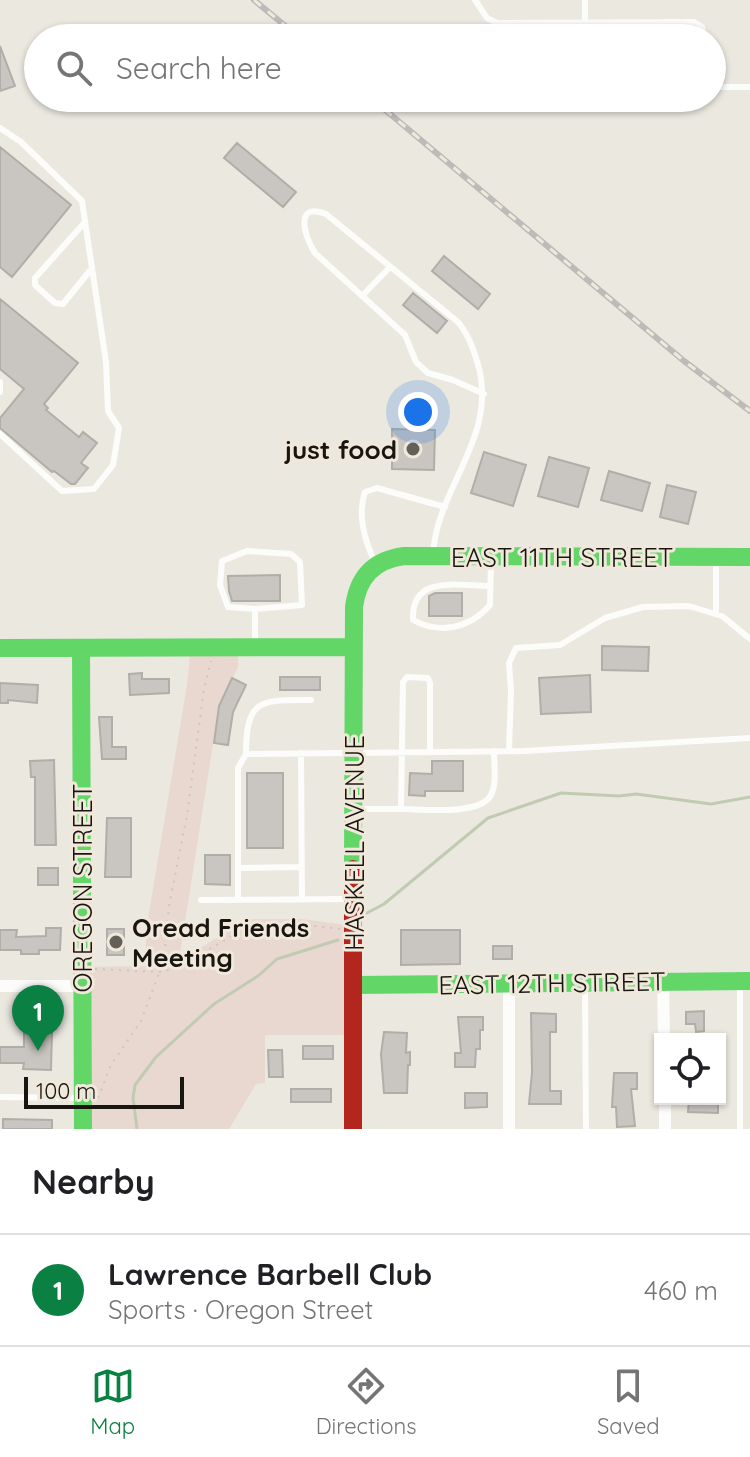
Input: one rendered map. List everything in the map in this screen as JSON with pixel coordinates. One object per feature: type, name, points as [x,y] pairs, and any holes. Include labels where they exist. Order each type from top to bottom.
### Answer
[{"type":"street","name":"EAST 11TH STREET","points":[[376,564],[392,557],[433,556],[750,557]]},
{"type":"street","name":"HASKELL AVENUE","points":[[353,1129],[356,589],[368,569],[376,564]]},
{"type":"street","points":[[0,648],[354,647]]},
{"type":"street","name":"OREGON STREET","points":[[81,648],[83,978],[89,1102],[83,1129]]},
{"type":"street","points":[[0,986],[83,978]]},
{"type":"street","points":[[663,981],[664,1033]]},
{"type":"street","name":"EAST 12TH STREET","points":[[354,985],[745,981]]},
{"type":"street","points":[[509,983],[509,1129]]},
{"type":"street","points":[[665,1105],[665,1129]]},
{"type":"lane","points":[[475,0],[487,18],[497,23],[697,24]]},
{"type":"lane","points":[[585,0],[585,23]]},
{"type":"lane","points":[[726,87],[750,87]]},
{"type":"lane","points":[[0,128],[21,142],[82,201],[106,362],[108,411],[119,428],[113,465],[94,489],[62,491],[0,434]]},
{"type":"lane","points":[[433,556],[434,536],[470,451],[481,416],[484,394],[476,357],[468,335],[458,322],[326,214],[309,213],[304,228],[309,245],[405,335],[416,362],[428,373],[484,394]]},
{"type":"lane","points":[[85,222],[35,278],[35,285],[55,303],[63,304],[92,268]]},
{"type":"lane","points":[[362,296],[390,267]]},
{"type":"lane","points":[[0,382],[0,392]]},
{"type":"lane","points":[[376,564],[362,518],[365,492],[377,488],[445,507]]},
{"type":"lane","points":[[247,551],[291,554],[300,562],[302,605],[255,609],[228,607],[220,585],[222,561],[247,551]]},
{"type":"lane","points":[[490,586],[430,587],[419,592],[413,606],[413,620],[428,628],[453,628],[471,622],[490,605],[491,556]]},
{"type":"lane","points":[[716,557],[716,614]]},
{"type":"lane","points":[[509,751],[509,663],[516,648],[560,645],[605,618],[643,607],[689,606],[716,614],[750,639]]},
{"type":"lane","points":[[255,609],[255,647]]},
{"type":"lane","points":[[401,809],[403,682],[407,677],[428,678],[430,683],[430,752]]},
{"type":"lane","points":[[238,900],[238,768],[246,754],[246,726],[250,715],[260,705],[270,701],[311,700]]},
{"type":"lane","points":[[246,754],[509,751],[750,738]]},
{"type":"lane","points":[[354,809],[466,809],[481,806],[490,798],[493,788],[494,751]]},
{"type":"lane","points":[[301,753],[302,899]]},
{"type":"lane","points":[[238,868],[302,867]]},
{"type":"lane","points":[[201,900],[354,899]]},
{"type":"lane","points":[[585,981],[586,1129]]},
{"type":"lane","points":[[740,1129],[745,981]]},
{"type":"lane","points":[[0,1097],[89,1102]]},
{"type":"path","points":[[89,1102],[141,1021],[161,972],[169,906],[187,815],[211,660]]},
{"type":"path","points":[[83,978],[102,968],[161,972],[176,968],[255,923],[341,929]]},
{"type":"shaded area","points":[[190,655],[238,655],[238,667],[219,706],[179,960],[250,919],[302,919],[346,925],[345,1035],[265,1035],[265,1083],[256,1084],[229,1129],[87,1129],[87,967],[146,966],[146,931]]},
{"type":"building","points":[[0,46],[15,86],[0,91]]},
{"type":"building","points":[[237,143],[296,192],[283,207],[224,158]]},
{"type":"building","points":[[0,147],[71,205],[12,277],[0,267]]},
{"type":"building","points":[[444,256],[490,294],[478,309],[432,271]]},
{"type":"building","points":[[413,293],[447,321],[437,333],[403,305]]},
{"type":"building","points":[[0,299],[78,363],[44,404],[48,408],[46,410],[79,437],[83,432],[97,443],[81,463],[88,468],[75,484],[52,472],[0,428],[0,418],[24,389],[0,369]]},
{"type":"building","name":"just food","points":[[392,429],[435,430],[434,470],[392,469]]},
{"type":"building","points":[[484,452],[526,465],[513,506],[471,493]]},
{"type":"building","points":[[549,457],[589,468],[578,507],[538,496]]},
{"type":"building","points":[[609,471],[650,483],[642,511],[601,500]]},
{"type":"building","points":[[667,485],[696,492],[688,524],[660,517]]},
{"type":"building","points":[[280,575],[280,601],[232,601],[228,576]]},
{"type":"building","points":[[435,593],[462,593],[462,616],[429,616],[429,596]]},
{"type":"building","points":[[602,646],[649,647],[648,671],[602,670]]},
{"type":"building","points":[[142,673],[142,679],[169,679],[169,693],[130,695],[129,674]]},
{"type":"building","points":[[590,675],[591,712],[541,714],[539,678]]},
{"type":"building","points":[[280,677],[320,677],[320,690],[280,690]]},
{"type":"building","points":[[232,678],[246,685],[233,712],[228,745],[214,743],[219,706]]},
{"type":"building","points":[[0,683],[38,685],[37,703],[8,700],[8,703],[0,703]]},
{"type":"building","points":[[99,717],[112,717],[112,747],[126,747],[126,759],[102,759]]},
{"type":"building","points":[[54,760],[56,845],[35,845],[35,777],[31,777],[30,761]]},
{"type":"building","points":[[432,761],[463,761],[463,791],[425,791],[425,796],[409,795],[410,773],[432,774]]},
{"type":"building","points":[[247,773],[283,773],[283,848],[247,848]]},
{"type":"building","points":[[107,818],[131,818],[131,877],[105,877]]},
{"type":"building","points":[[205,855],[230,855],[230,885],[205,884]]},
{"type":"building","points":[[38,868],[58,868],[58,885],[38,885]]},
{"type":"building","points":[[46,928],[61,928],[60,950],[21,954],[21,950],[0,950],[0,930],[17,930],[16,937],[46,936]]},
{"type":"building","name":"Oread Friends Meeting","points":[[107,929],[124,929],[124,955],[107,955]]},
{"type":"building","points":[[401,930],[460,930],[460,964],[401,965]]},
{"type":"building","points":[[493,946],[512,946],[512,959],[493,959]]},
{"type":"building","points":[[704,1011],[704,1031],[696,1032],[695,1024],[686,1024],[686,1012]]},
{"type":"building","points":[[531,1013],[556,1014],[556,1032],[550,1032],[550,1091],[561,1091],[561,1104],[529,1104]]},
{"type":"building","points":[[458,1017],[483,1017],[475,1067],[455,1067],[455,1053],[461,1053]]},
{"type":"building","points":[[24,1031],[52,1031],[51,1070],[23,1069],[24,1063],[0,1063],[0,1047],[24,1047]]},
{"type":"building","points":[[384,1032],[407,1033],[406,1053],[410,1052],[410,1065],[407,1093],[384,1093],[381,1054]]},
{"type":"building","points":[[303,1046],[333,1046],[333,1059],[303,1059]]},
{"type":"building","points":[[268,1050],[282,1050],[283,1077],[269,1077]]},
{"type":"building","points":[[614,1073],[637,1073],[637,1089],[631,1089],[635,1126],[617,1127],[616,1107],[612,1107]]},
{"type":"building","points":[[291,1089],[331,1089],[331,1102],[291,1102]]},
{"type":"building","points":[[465,1093],[487,1093],[487,1107],[465,1108]]},
{"type":"building","points":[[689,1105],[718,1105],[718,1113],[688,1112]]},
{"type":"building","points":[[3,1119],[52,1120],[52,1129],[3,1129]]},
{"type":"waterway","points":[[367,913],[384,904],[488,818],[561,793],[636,794],[711,804],[750,797]]},
{"type":"waterway","points":[[137,1129],[133,1098],[135,1085],[156,1057],[214,1004],[258,976],[277,959],[338,940]]},
{"type":"railway","points":[[254,0],[283,24]]},
{"type":"railway","points":[[388,112],[684,361],[750,411]]},
{"type":"traffic: fast","points":[[353,869],[354,607],[359,587],[376,566],[404,556],[750,557]]},
{"type":"traffic: fast","points":[[0,648],[354,647]]},
{"type":"traffic: fast","points":[[81,648],[83,1129]]},
{"type":"traffic: fast","points":[[354,985],[750,981]]},
{"type":"traffic: jam","points":[[353,869],[353,1129]]},
{"type":"place","name":"just food","points":[[413,449]]},
{"type":"place","name":"Oread Friends Meeting","points":[[116,942]]},
{"type":"place","name":"Lawrence Barbell Club","points":[[38,1051]]}]
